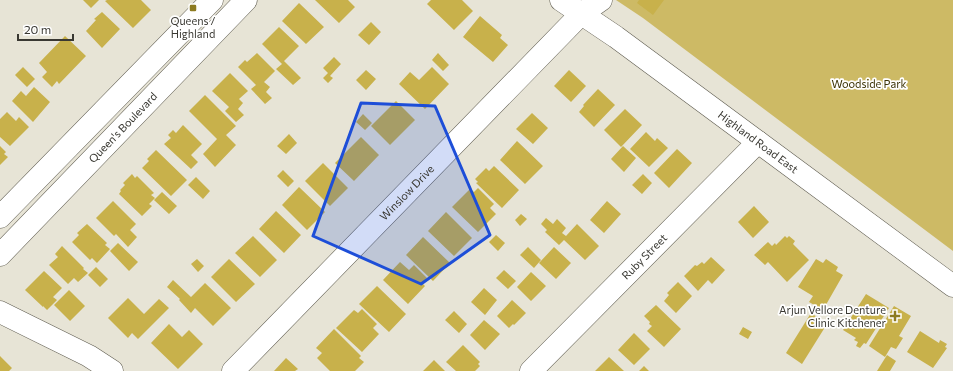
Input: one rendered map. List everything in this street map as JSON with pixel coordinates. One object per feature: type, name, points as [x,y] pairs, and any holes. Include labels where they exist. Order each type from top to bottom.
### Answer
[{"type":"street","points":[[0,217],[212,0]]},
{"type":"street","name":"Queen's Boulevard","points":[[0,255],[246,0]]},
{"type":"street","name":"Highland Road East","points":[[561,0],[616,37],[953,286]]},
{"type":"street","name":"Winslow Drive","points":[[233,371],[581,14],[601,0]]},
{"type":"street","points":[[144,69],[161,89]]},
{"type":"street","name":"Ruby Street","points":[[531,371],[758,142]]},
{"type":"street","points":[[0,312],[89,356],[112,371]]},
{"type":"highlighted area","points":[[361,103],[435,106],[490,235],[421,284],[313,236]]},
{"type":"green space","name":"Woodside Park","points":[[616,0],[953,0],[953,251],[643,18]]},
{"type":"building","points":[[83,0],[99,0],[91,8]]},
{"type":"building","points":[[141,0],[151,10],[133,28],[105,1]]},
{"type":"building","points":[[315,0],[348,0],[355,7],[339,23]]},
{"type":"building","points":[[431,0],[462,0],[473,11],[454,30],[427,4]]},
{"type":"building","points":[[639,0],[664,0],[653,15],[637,3]]},
{"type":"building","points":[[299,3],[324,27],[306,44],[282,21]]},
{"type":"building","points":[[102,12],[120,29],[102,48],[86,31],[96,20],[94,19]]},
{"type":"building","points":[[480,16],[502,35],[500,38],[508,45],[493,62],[463,37]]},
{"type":"building","points":[[371,22],[381,32],[369,45],[358,35]]},
{"type":"building","points":[[279,27],[299,46],[284,61],[301,78],[293,85],[276,69],[282,64],[262,44]]},
{"type":"building","points":[[65,36],[86,56],[59,84],[57,81],[52,87],[42,77],[47,72],[39,63]]},
{"type":"building","points":[[257,53],[275,71],[264,82],[270,87],[266,92],[272,98],[265,104],[251,89],[256,85],[238,67],[245,60],[247,62]]},
{"type":"building","points":[[438,53],[449,65],[443,71],[432,60]]},
{"type":"building","points":[[334,57],[341,64],[330,76],[333,78],[328,83],[323,78],[328,73],[323,68]]},
{"type":"building","points":[[23,67],[35,79],[27,87],[15,75]]},
{"type":"building","points":[[432,67],[449,84],[425,109],[399,84],[410,72],[419,80]]},
{"type":"building","points":[[366,70],[376,79],[366,90],[356,80]]},
{"type":"building","points":[[569,70],[586,86],[571,102],[554,86]]},
{"type":"building","points":[[230,73],[248,91],[239,99],[243,103],[238,109],[244,115],[236,122],[225,111],[229,107],[212,91]]},
{"type":"building","points":[[34,87],[50,102],[33,122],[12,101],[21,91],[26,96]]},
{"type":"building","points":[[598,89],[615,105],[594,127],[579,112],[584,106],[583,105]]},
{"type":"building","points":[[205,95],[236,126],[226,135],[236,145],[215,167],[203,154],[217,139],[189,111]]},
{"type":"building","points":[[396,101],[415,120],[390,145],[371,126]]},
{"type":"building","points":[[625,109],[642,125],[621,147],[604,130]]},
{"type":"building","points":[[7,112],[16,121],[19,117],[29,127],[10,146],[0,137],[0,119]]},
{"type":"building","points":[[532,113],[548,128],[533,144],[516,129]]},
{"type":"building","points":[[363,114],[372,123],[365,130],[356,122]]},
{"type":"building","points":[[183,125],[202,144],[191,155],[198,162],[191,169],[164,144],[171,138],[168,135],[173,130],[176,133]]},
{"type":"building","points":[[646,132],[655,141],[657,138],[668,148],[649,167],[630,149]]},
{"type":"building","points":[[289,134],[297,143],[286,154],[277,146]]},
{"type":"building","points":[[361,137],[379,155],[354,181],[335,163]]},
{"type":"building","points":[[517,141],[543,166],[525,184],[500,160]]},
{"type":"building","points":[[0,146],[6,152],[4,154],[8,157],[0,165]]},
{"type":"building","points":[[623,146],[636,158],[624,172],[611,159]]},
{"type":"building","points":[[677,149],[692,163],[669,188],[654,173]]},
{"type":"building","points":[[156,150],[187,180],[171,196],[142,168],[149,161],[147,159]]},
{"type":"building","points":[[323,163],[348,188],[330,206],[305,181]]},
{"type":"building","points":[[494,166],[519,190],[502,208],[476,183],[478,182],[475,179],[486,168],[489,171]]},
{"type":"building","points":[[283,170],[294,181],[288,187],[277,176]]},
{"type":"building","points":[[132,174],[135,178],[137,176],[154,193],[151,195],[155,198],[149,204],[152,206],[142,216],[119,194],[121,191],[120,190],[125,185],[123,183]]},
{"type":"building","points":[[643,174],[652,183],[642,194],[632,185]]},
{"type":"building","points":[[196,177],[210,191],[203,199],[188,185]]},
{"type":"building","points":[[299,187],[325,212],[307,230],[282,205]]},
{"type":"building","points":[[478,188],[494,204],[490,208],[496,214],[478,232],[452,207],[470,189],[474,192]]},
{"type":"building","points":[[162,192],[177,206],[169,214],[154,200]]},
{"type":"building","points":[[113,201],[136,224],[130,230],[137,237],[128,247],[116,234],[114,236],[96,218]]},
{"type":"building","points":[[607,201],[621,214],[604,233],[590,220]]},
{"type":"building","points":[[754,206],[769,222],[753,238],[738,222]]},
{"type":"building","points":[[276,211],[301,235],[284,253],[259,229]]},
{"type":"building","points":[[446,212],[472,238],[454,256],[428,231]]},
{"type":"building","points":[[521,214],[527,219],[520,226],[515,220]]},
{"type":"building","points":[[546,218],[553,224],[557,219],[566,228],[562,233],[566,236],[577,224],[599,246],[585,260],[564,240],[559,245],[545,232],[547,230],[541,224]]},
{"type":"building","points":[[87,224],[107,243],[105,245],[110,249],[97,263],[92,258],[90,260],[72,242],[79,235],[77,233]]},
{"type":"building","points":[[496,235],[505,243],[498,251],[489,242]]},
{"type":"building","points":[[253,236],[277,260],[260,277],[235,253]]},
{"type":"building","points":[[785,236],[787,238],[789,236],[795,241],[793,244],[809,260],[787,282],[768,262],[765,265],[754,255],[768,242],[772,246],[775,243],[776,245]]},
{"type":"building","points":[[423,237],[450,263],[433,281],[406,255]]},
{"type":"building","points":[[118,243],[138,262],[129,271],[110,251]]},
{"type":"building","points":[[62,246],[88,273],[78,282],[74,278],[68,284],[49,265],[58,257],[55,254]]},
{"type":"building","points":[[528,247],[541,260],[534,268],[520,255]]},
{"type":"building","points":[[554,247],[571,263],[556,279],[539,263]]},
{"type":"building","points":[[711,257],[725,270],[712,284],[708,280],[698,291],[684,276],[695,265],[697,266],[702,262],[704,264]]},
{"type":"building","points":[[197,259],[204,266],[198,272],[191,264]]},
{"type":"building","points":[[229,259],[255,284],[236,302],[211,277]]},
{"type":"building","points":[[816,259],[823,263],[826,259],[838,267],[836,271],[843,275],[823,310],[809,302],[813,296],[798,287]]},
{"type":"building","points":[[400,262],[409,270],[414,265],[427,278],[422,283],[425,286],[408,304],[383,280]]},
{"type":"building","points":[[96,267],[108,279],[100,287],[88,275]]},
{"type":"building","points":[[504,270],[516,281],[508,289],[496,278]]},
{"type":"building","points":[[44,271],[62,288],[53,297],[57,300],[47,310],[25,290]]},
{"type":"building","points":[[531,272],[546,286],[531,301],[517,287]]},
{"type":"building","points":[[173,280],[191,297],[205,283],[231,308],[213,326],[195,308],[191,313],[179,300],[180,299],[167,287]]},
{"type":"building","points":[[678,282],[692,296],[676,313],[664,301],[669,295],[667,293]]},
{"type":"building","points":[[377,286],[406,314],[389,332],[359,304]]},
{"type":"building","points":[[484,288],[497,300],[485,315],[471,302]]},
{"type":"building","points":[[69,290],[85,306],[70,321],[54,305]]},
{"type":"building","points":[[866,294],[889,308],[866,344],[864,343],[860,348],[856,346],[858,342],[854,340],[856,338],[843,330]]},
{"type":"building","points":[[128,298],[144,314],[159,299],[169,308],[138,339],[132,333],[128,338],[108,318]]},
{"type":"building","points":[[512,300],[526,313],[509,328],[497,316]]},
{"type":"building","points":[[656,305],[681,329],[664,347],[647,331],[652,326],[644,316]]},
{"type":"building","points":[[894,306],[911,316],[899,336],[903,338],[896,349],[891,347],[885,357],[869,346]]},
{"type":"building","points":[[362,309],[377,324],[373,328],[379,334],[362,352],[336,328],[354,310],[358,313]]},
{"type":"building","points":[[454,311],[467,324],[459,333],[445,320]]},
{"type":"building","points":[[811,313],[827,324],[802,364],[786,353]]},
{"type":"building","points":[[484,320],[500,334],[485,350],[470,335]]},
{"type":"building","points":[[169,324],[182,337],[189,330],[203,344],[178,369],[151,343]]},
{"type":"building","points":[[743,327],[752,332],[748,339],[739,334]]},
{"type":"building","points":[[334,329],[361,356],[359,358],[364,362],[355,371],[330,371],[317,358],[322,353],[316,348]]},
{"type":"building","points":[[920,331],[939,343],[940,340],[947,344],[945,347],[947,348],[933,368],[907,352]]},
{"type":"building","points":[[634,333],[650,349],[634,365],[618,350]]},
{"type":"building","points":[[463,345],[480,362],[478,364],[480,366],[475,371],[456,371],[446,362]]},
{"type":"building","points":[[887,355],[896,361],[890,371],[877,371]]},
{"type":"building","points":[[0,356],[12,368],[9,371],[0,371]]},
{"type":"building","points":[[609,357],[624,371],[595,371]]},
{"type":"building","points":[[286,358],[298,369],[295,371],[274,371]]},
{"type":"building","points":[[434,360],[445,371],[423,371]]},
{"type":"building","points":[[644,366],[649,371],[639,371]]},
{"type":"place","name":"Queens / Highland","points":[[193,8]]},
{"type":"place","name":"Arjun Vellore Denture Clinic Kitchener","points":[[895,316]]}]
